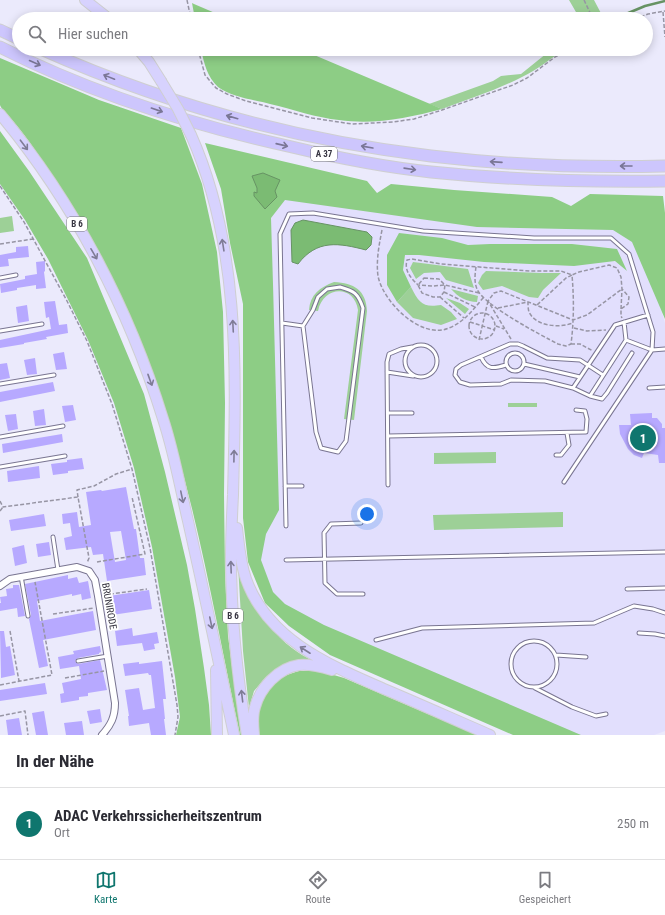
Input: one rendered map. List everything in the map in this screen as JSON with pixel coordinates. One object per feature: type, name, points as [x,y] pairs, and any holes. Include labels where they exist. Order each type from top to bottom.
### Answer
[{"type":"highway","points":[[85,0],[100,12]]},
{"type":"highway","points":[[0,30],[12,36]]},
{"type":"highway","name":"A 37","points":[[0,47],[12,52]]},
{"type":"highway","name":"A 37","points":[[20,56],[65,76],[186,121],[254,139],[322,154],[394,167],[480,176],[562,180],[665,181]]},
{"type":"highway","name":"A 37","points":[[58,56],[115,80],[190,105],[258,124],[325,139],[390,151],[482,161],[584,166],[665,166]]},
{"type":"highway","name":"B 6","points":[[144,56],[178,109],[191,135],[210,185],[224,245],[229,283],[234,351],[231,555],[234,620],[247,735]]},
{"type":"highway","name":"B 6","points":[[0,114],[43,171],[78,225],[99,263],[136,344],[161,413],[174,458],[217,650],[234,735]]},
{"type":"highway","points":[[233,495],[241,562],[246,579],[270,620],[294,643],[312,655],[352,675],[488,734]]},
{"type":"highway","points":[[217,650],[217,735]]},
{"type":"highway","points":[[254,735],[254,708],[258,699],[269,681],[283,672],[299,665],[315,665],[352,675]]},
{"type":"street","points":[[0,586],[10,579],[21,576],[78,566],[84,569]]},
{"type":"street","name":"BRUNIRODE","points":[[84,569],[89,571],[95,580],[116,703],[112,722],[102,735]]},
{"type":"lane","points":[[286,526],[280,234],[289,214],[313,212],[423,231],[534,238],[610,238],[629,254],[653,332],[652,350],[564,482]]},
{"type":"lane","points":[[0,278],[16,275]]},
{"type":"lane","points":[[340,286],[353,291],[359,297],[363,308],[349,420],[346,441],[338,452],[321,448],[316,432],[303,326],[313,310],[318,297],[327,289],[340,286]]},
{"type":"lane","points":[[573,388],[615,325],[648,315]]},
{"type":"lane","points":[[590,396],[626,340],[624,322]]},
{"type":"lane","points":[[282,323],[303,326]]},
{"type":"lane","points":[[0,331],[42,324]]},
{"type":"lane","points":[[626,340],[652,350],[665,349]]},
{"type":"lane","points":[[603,374],[575,358],[547,358],[528,348],[516,344],[461,365],[456,369],[455,375],[460,382],[470,385],[501,384],[510,380],[545,381],[573,388],[590,396],[602,399],[632,353]]},
{"type":"lane","points":[[387,372],[422,377],[432,372],[436,363],[436,358],[432,349],[427,346],[417,345],[389,354],[387,372],[388,485]]},
{"type":"lane","points":[[412,347],[408,351],[405,361],[408,371],[417,376]]},
{"type":"lane","points":[[505,347],[508,356],[506,365],[510,370],[516,371],[521,369],[524,364],[524,359],[521,355],[516,352],[508,356]]},
{"type":"lane","points":[[521,355],[528,348]]},
{"type":"lane","points":[[480,357],[484,364],[489,368],[497,368],[506,365]]},
{"type":"lane","points":[[524,364],[580,377]]},
{"type":"lane","points":[[516,371],[517,380]]},
{"type":"lane","points":[[0,384],[54,375]]},
{"type":"lane","points":[[649,388],[665,387]]},
{"type":"lane","points":[[576,410],[585,411],[587,419],[586,432]]},
{"type":"lane","points":[[388,413],[412,413]]},
{"type":"lane","points":[[0,437],[63,426]]},
{"type":"lane","points":[[556,455],[561,455],[569,445],[567,433]]},
{"type":"lane","points":[[388,436],[596,433]]},
{"type":"lane","points":[[0,467],[65,456]]},
{"type":"lane","points":[[285,486],[302,486]]},
{"type":"lane","points":[[360,523],[331,524],[324,533],[325,583],[337,594],[362,594]]},
{"type":"lane","points":[[53,537],[58,570]]},
{"type":"lane","points":[[286,560],[665,552]]},
{"type":"lane","points":[[21,576],[28,616]]},
{"type":"lane","points":[[627,589],[665,588]]},
{"type":"lane","points":[[376,640],[422,628],[594,623],[634,606],[653,609],[665,613]]},
{"type":"lane","points":[[639,634],[655,634],[665,636]]},
{"type":"lane","points":[[531,641],[538,641],[546,644],[552,649],[556,655],[558,663],[554,677],[549,683],[542,687],[534,688],[527,687],[520,683],[511,670],[511,662],[517,648],[531,641]]},
{"type":"lane","points":[[556,655],[586,657]]},
{"type":"lane","points":[[78,661],[108,656]]},
{"type":"lane","points":[[534,688],[572,707],[596,716],[606,714]]},
{"type":"path","points":[[187,0],[190,12]]},
{"type":"path","points":[[584,0],[590,12]]},
{"type":"path","points":[[653,14],[664,11],[665,37]]},
{"type":"path","points":[[200,56],[205,75],[216,88],[227,94],[246,101],[312,118],[352,124],[393,122],[414,119],[442,110],[513,85],[527,78],[557,56]]},
{"type":"path","points":[[0,186],[33,238],[67,301],[92,354],[112,404],[132,469],[150,548],[173,677],[178,717],[175,735]]},
{"type":"path","points":[[383,224],[379,249],[378,276],[382,288],[390,301],[411,321],[425,329],[438,331],[449,329],[465,319],[484,298]]},
{"type":"path","points":[[0,244],[33,238]]},
{"type":"path","points":[[465,319],[440,297],[433,297],[422,293],[418,285],[407,271],[407,260],[412,259],[441,264],[530,271],[561,271],[572,275]]},
{"type":"path","points":[[537,305],[566,278],[579,272],[609,265],[617,268],[621,277],[621,316],[624,322]]},
{"type":"path","points":[[476,267],[476,288],[488,301],[524,326],[558,344],[566,346],[571,344],[580,344],[596,353]]},
{"type":"path","points":[[571,344],[574,299],[572,275]]},
{"type":"path","points":[[418,285],[424,278],[439,279],[445,285]]},
{"type":"path","points":[[418,285],[445,285],[479,293]]},
{"type":"path","points":[[440,297],[444,292],[445,285]]},
{"type":"path","points":[[621,309],[628,304],[629,297],[622,289]]},
{"type":"path","points":[[479,340],[488,301],[494,293],[501,291],[573,320],[592,312],[622,289]]},
{"type":"path","points":[[444,292],[475,307]]},
{"type":"path","points":[[488,301],[504,329],[516,344]]},
{"type":"path","points":[[498,308],[528,302]]},
{"type":"path","points":[[528,302],[529,311],[534,318],[543,323],[554,326],[565,326],[573,323]]},
{"type":"path","points":[[485,313],[492,318],[496,326],[495,330],[491,337],[479,340],[471,335],[469,326],[470,321],[476,314],[485,313]]},
{"type":"path","points":[[470,321],[495,330]]},
{"type":"path","points":[[496,326],[504,329]]},
{"type":"path","points":[[573,328],[587,331],[612,330]]},
{"type":"path","points":[[84,569],[89,558],[77,490],[94,486],[116,474],[132,469]]},
{"type":"path","points":[[0,511],[3,507],[78,497]]},
{"type":"path","points":[[96,562],[145,554],[132,497]]},
{"type":"path","points":[[0,501],[3,507]]},
{"type":"path","points":[[0,685],[52,675],[34,574]]},
{"type":"path","points":[[98,596],[147,589]]},
{"type":"path","points":[[53,614],[100,607]]},
{"type":"path","points":[[10,631],[19,682]]},
{"type":"path","points":[[65,678],[110,670]]},
{"type":"path","points":[[0,716],[25,711],[28,735]]},
{"type":"shaded area","points":[[569,0],[594,0],[600,12],[576,12]]},
{"type":"shaded area","points":[[192,3],[213,12],[194,12]]},
{"type":"shaded area","points":[[203,56],[317,56],[442,109],[391,120],[365,122],[331,119],[243,98],[223,90],[211,79]]},
{"type":"shaded area","points":[[543,56],[555,56],[528,74],[493,90],[442,109],[429,104],[493,81],[501,76],[521,74]]},
{"type":"shaded area","points":[[0,58],[99,100],[181,128],[202,184],[217,252],[223,312],[225,403],[225,574],[228,636],[241,735],[185,481],[167,418],[146,357],[121,297],[91,239],[62,190],[22,132],[0,105]]},
{"type":"shaded area","points":[[0,131],[29,171],[87,258],[144,394],[165,472],[187,565],[204,668],[211,735],[176,735],[180,717],[175,677],[152,547],[134,468],[114,403],[88,340],[48,259],[25,220],[0,184]]},
{"type":"shaded area","points":[[205,143],[367,181],[377,193],[391,184],[552,197],[571,206],[590,194],[663,196],[665,213],[665,319],[632,242],[613,230],[477,227],[285,200],[271,218],[279,510],[266,534],[261,560],[273,592],[285,604],[324,625],[581,735],[513,735],[330,655],[289,626],[265,603],[248,562],[243,518],[243,304],[230,243],[221,189]]},
{"type":"shaded area","points":[[263,173],[280,180],[275,191],[277,197],[265,209],[254,196],[254,192],[257,193],[257,188],[252,176]]},
{"type":"shaded area","points":[[283,196],[627,224],[642,240],[665,323],[665,731],[654,735],[569,735],[275,606],[254,559],[252,242]]},
{"type":"shaded area","points":[[12,216],[14,231],[0,233],[0,218]]},
{"type":"shaded area","points":[[303,220],[367,232],[372,237],[371,245],[366,250],[347,246],[329,245],[313,250],[298,264],[292,262],[291,230],[295,223]]},
{"type":"shaded area","points":[[399,233],[442,238],[468,245],[572,244],[617,249],[627,271],[615,261],[574,266],[484,262],[419,255],[405,255],[403,270],[411,287],[397,302],[387,285],[387,255]]},
{"type":"shaded area","points":[[413,262],[468,269],[474,288],[446,280],[440,272],[424,273],[416,279],[410,268]]},
{"type":"shaded area","points":[[486,271],[561,273],[543,290],[538,298],[529,297],[502,286],[483,290],[478,283]]},
{"type":"shaded area","points":[[334,282],[347,284],[358,289],[366,304],[367,311],[354,420],[344,419],[358,310],[355,302],[351,296],[345,292],[338,291],[326,297],[321,303],[318,311],[309,310],[311,300],[317,292],[324,286]]},
{"type":"shaded area","points":[[411,287],[419,301],[430,306],[441,305],[451,312],[457,319],[441,325],[413,318],[397,302]]},
{"type":"shaded area","points":[[451,289],[478,296],[477,302],[463,298]]},
{"type":"shaded area","points":[[446,298],[460,303],[469,309],[465,314]]},
{"type":"shaded area","points":[[508,403],[537,403],[537,407],[508,407]]},
{"type":"shaded area","points":[[496,452],[496,463],[434,464],[434,453]]},
{"type":"shaded area","points":[[563,512],[563,527],[434,530],[433,515]]},
{"type":"shaded area","points":[[238,565],[248,588],[266,620],[282,640],[294,650],[313,661],[282,666],[266,677],[254,691],[249,708],[243,651]]},
{"type":"shaded area","points":[[299,671],[320,671],[344,678],[477,735],[258,735],[258,711],[263,696],[272,684],[289,674]]},
{"type":"building","points":[[28,246],[29,257],[8,259],[9,266],[0,267],[0,255],[16,252],[16,247]]},
{"type":"building","points":[[45,261],[44,272],[46,288],[36,289],[36,285],[17,288],[17,290],[1,293],[0,284],[25,279],[25,276],[37,274],[36,262]]},
{"type":"building","points":[[55,301],[59,325],[67,324],[68,333],[46,337],[47,339],[0,348],[0,340],[51,329],[49,317],[46,318],[44,302]]},
{"type":"building","points":[[27,305],[29,321],[18,323],[16,307]]},
{"type":"building","points":[[64,352],[67,369],[56,370],[53,354]]},
{"type":"building","points":[[35,358],[37,374],[27,375],[24,360]]},
{"type":"building","points":[[7,363],[10,378],[0,380],[0,364]]},
{"type":"building","points":[[53,382],[55,391],[0,402],[0,392]]},
{"type":"building","points":[[73,405],[76,420],[65,422],[62,406]]},
{"type":"building","points":[[44,409],[46,425],[35,426],[33,411]]},
{"type":"building","points":[[652,413],[652,418],[657,418],[662,424],[662,428],[665,428],[665,463],[659,463],[658,455],[644,453],[642,458],[634,455],[628,449],[620,434],[619,425],[631,425],[630,414]]},
{"type":"building","points":[[16,414],[18,429],[8,431],[5,415]]},
{"type":"building","points":[[62,434],[63,442],[3,453],[2,444]]},
{"type":"building","points":[[82,458],[84,469],[53,475],[51,464]]},
{"type":"building","points":[[39,466],[40,478],[8,482],[7,471]]},
{"type":"building","points":[[126,487],[134,529],[136,529],[140,558],[144,558],[146,575],[107,581],[103,554],[93,555],[91,547],[66,550],[64,538],[72,536],[70,523],[63,524],[62,514],[77,512],[79,527],[91,525],[86,492]],"holes":[[[121,531],[126,560],[115,562],[110,532]]]},
{"type":"building","points":[[44,514],[46,526],[11,531],[9,520]]},
{"type":"building","points":[[49,542],[51,555],[38,557],[36,544]]},
{"type":"building","points":[[24,545],[27,563],[15,566],[12,548]]},
{"type":"building","points":[[68,575],[68,579],[77,577],[79,583],[88,581],[91,598],[82,600],[81,594],[72,596],[72,594],[37,601],[40,621],[93,611],[96,630],[43,640],[48,666],[39,668],[29,619],[31,615],[25,584]]},
{"type":"building","points":[[13,585],[19,585],[25,616],[18,617],[17,608],[0,611],[0,597],[7,596],[6,589],[13,588]]},
{"type":"building","points":[[149,590],[152,609],[112,615],[109,596]]},
{"type":"building","points":[[132,628],[133,636],[157,632],[159,643],[154,644],[155,649],[144,651],[142,643],[117,646],[115,631]]},
{"type":"building","points":[[0,631],[4,631],[6,647],[10,646],[15,675],[1,678]]},
{"type":"building","points":[[100,646],[101,652],[99,654],[78,658],[75,661],[78,664],[100,660],[107,690],[88,693],[88,696],[79,697],[79,700],[61,703],[60,694],[64,693],[62,683],[81,679],[79,666],[60,669],[58,657],[74,654],[73,651]]},
{"type":"building","points":[[162,661],[166,699],[163,699],[166,735],[151,735],[149,723],[129,726],[125,690],[139,688],[143,710],[155,708],[151,675],[148,673],[125,676],[123,664],[139,662],[139,664]]},
{"type":"building","points":[[45,683],[47,694],[0,701],[0,690]]},
{"type":"building","points":[[100,709],[102,722],[90,724],[87,711]]},
{"type":"building","points":[[44,711],[48,735],[36,735],[32,713]]},
{"type":"building","points":[[19,718],[22,735],[8,735],[6,720]]},
{"type":"building","points":[[82,721],[84,735],[66,735],[64,723]]},
{"type":"waterway","points":[[631,12],[645,6],[665,1]]},
{"type":"place","name":"ADAC Verkehrssicherheitszentrum","points":[[643,438]]}]
